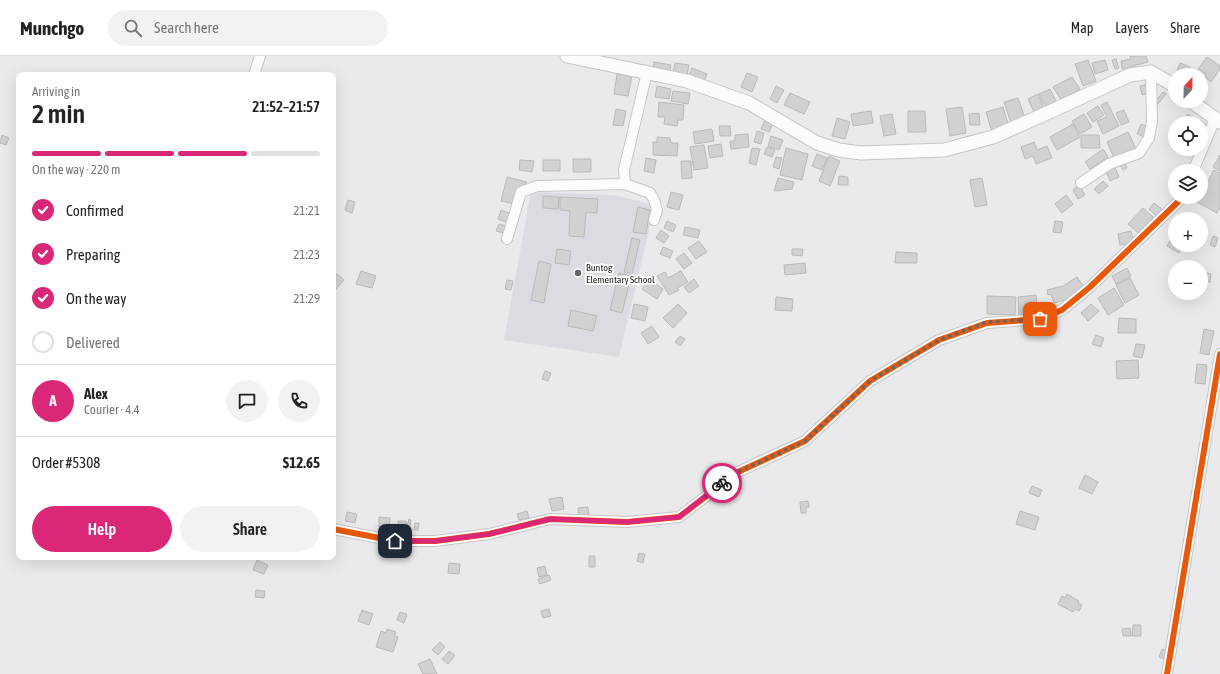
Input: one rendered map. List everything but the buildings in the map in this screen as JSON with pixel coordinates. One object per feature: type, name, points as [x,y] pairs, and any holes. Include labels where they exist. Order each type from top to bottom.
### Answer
[{"type":"main road","points":[[567,56],[687,81],[749,103],[817,143],[839,150],[861,153],[944,150],[992,137],[1130,75],[1151,72],[1168,82]]},
{"type":"main road","points":[[1200,108],[1218,121]]},
{"type":"street","points":[[255,72],[260,56]]},
{"type":"street","points":[[625,184],[624,170],[647,72]]},
{"type":"street","points":[[1081,183],[1109,164],[1139,153],[1149,138],[1152,121],[1151,72]]},
{"type":"street","points":[[1196,164],[1218,121]]},
{"type":"street","points":[[507,239],[521,192],[537,186],[625,184],[650,193],[657,210],[654,220]]},
{"type":"street","points":[[336,530],[395,541],[435,541],[489,534],[550,519],[627,522],[679,517],[738,472],[805,441],[870,381],[939,340],[987,322],[1040,319],[1062,310],[1090,287],[1176,204]]},
{"type":"street","points":[[1167,674],[1220,354]]},
{"type":"shaded area","name":"Buntog Elementary School","points":[[531,192],[614,195],[646,203],[654,209],[619,357],[504,340]]},
{"type":"cycle path","points":[[336,530],[395,541],[435,541],[489,534],[550,519],[627,522],[679,517],[738,472],[805,441],[870,381],[939,340],[987,323],[1040,319],[1062,310],[1090,287],[1176,204]]},
{"type":"cycle path","points":[[1167,674],[1220,354]]},
{"type":"way so far","points":[[722,483],[738,472],[805,441],[870,381],[939,340],[987,322],[1040,319]]},
{"type":"place","name":"Buntog Elementary School","points":[[578,273]]},
{"type":"route","points":[[395,541],[435,541],[489,534],[550,519],[627,522],[679,517],[722,483]]}]
